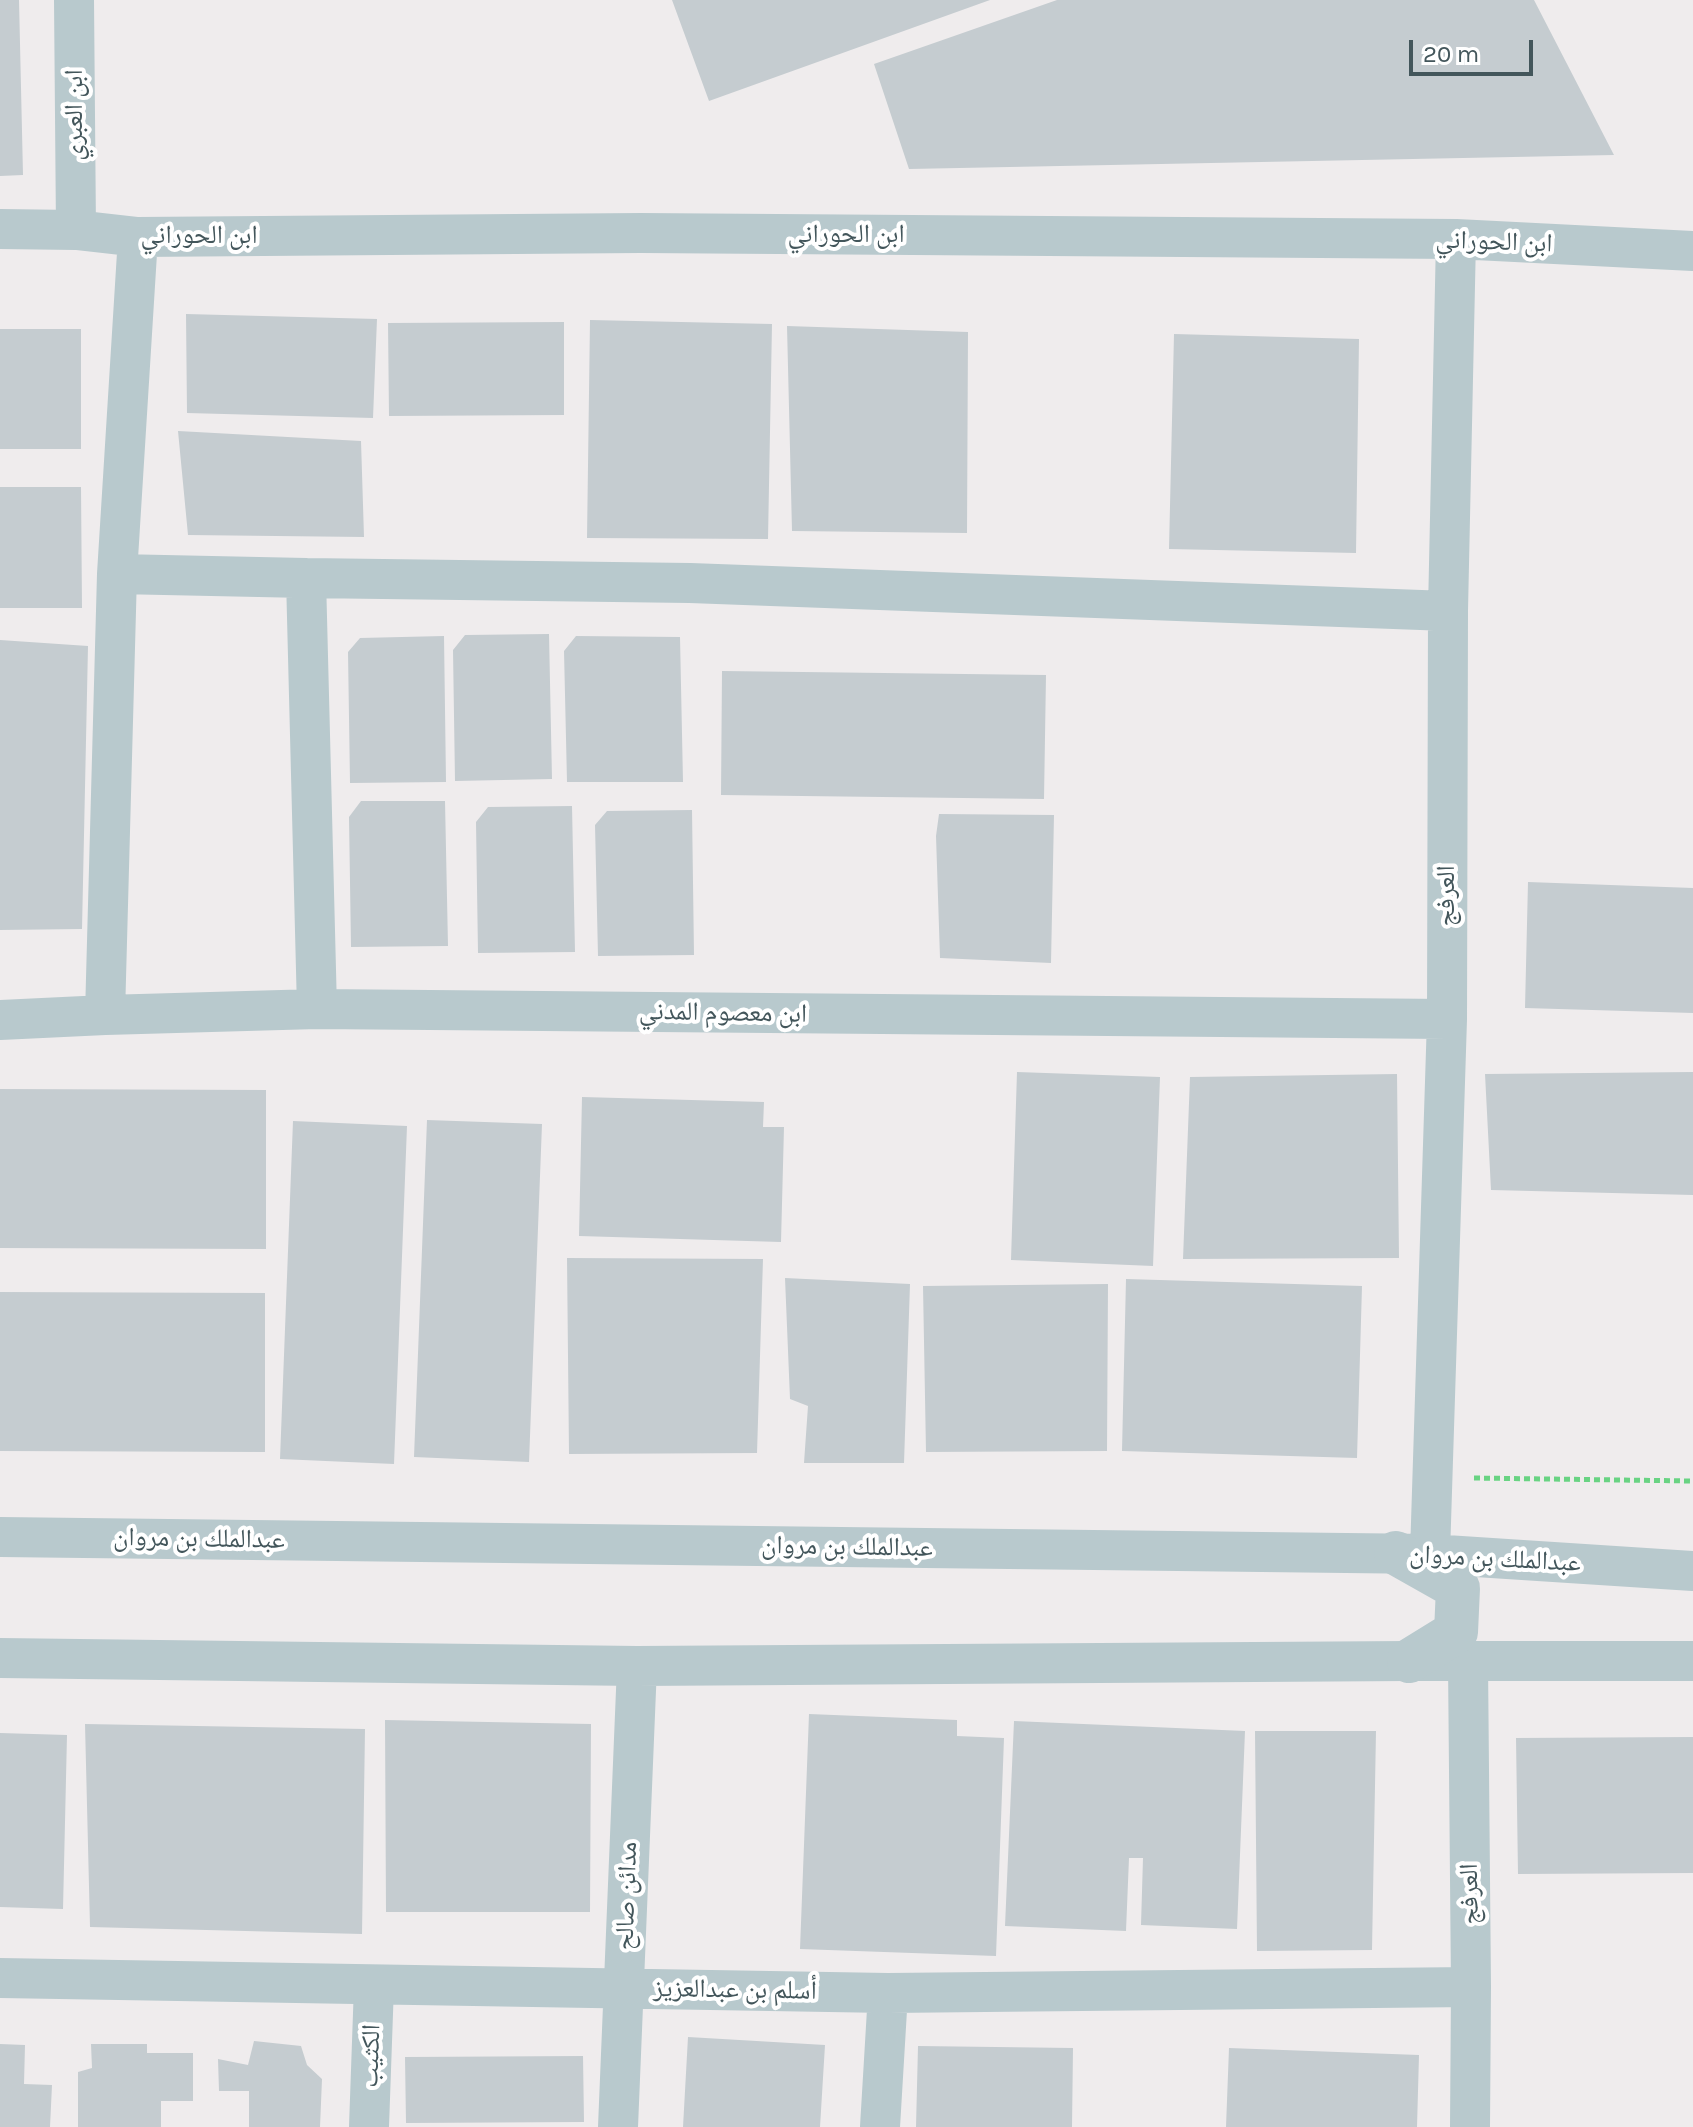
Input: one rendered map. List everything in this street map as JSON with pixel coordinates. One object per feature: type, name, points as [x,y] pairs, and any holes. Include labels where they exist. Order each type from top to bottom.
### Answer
[{"type":"street","name":"ابن العبري","points":[[74,0],[76,230]]},
{"type":"street","name":"ابن الحوراني","points":[[0,229],[76,230],[138,237],[641,233],[1456,239],[1693,251]]},
{"type":"street","points":[[105,1015],[117,574],[138,237]]},
{"type":"street","name":"العرفج","points":[[1413,1553],[1433,1477],[1447,1019],[1448,611],[1456,239]]},
{"type":"street","points":[[117,574],[706,584],[1448,611]]},
{"type":"street","points":[[306,578],[317,1009]]},
{"type":"street","name":"ابن معصوم المدني","points":[[0,1020],[317,1009],[1447,1019]]},
{"type":"street","name":"عبدالملك بن مروان","points":[[0,1537],[1413,1553],[1693,1571]]},
{"type":"street","points":[[1409,1661],[1456,1632],[1458,1588],[1413,1553]]},
{"type":"street","points":[[0,1658],[637,1666],[1693,1661]]},
{"type":"street","name":"العرفج","points":[[1468,1662],[1470,2127]]},
{"type":"street","name":"مدائن صالح","points":[[618,2127],[637,1666]]},
{"type":"street","name":"أسلم بن عبدالعزيز","points":[[0,1978],[888,1993],[1471,1987]]},
{"type":"street","name":"الكثيب","points":[[369,2127],[374,1985]]},
{"type":"street","points":[[880,2127],[888,1993]]},
{"type":"path","points":[[1433,1477],[1693,1481]]},
{"type":"building","points":[[0,0],[19,0],[23,175],[0,176]]},
{"type":"building","points":[[672,0],[990,0],[709,101]]},
{"type":"building","points":[[1057,0],[1534,0],[1614,155],[909,169],[874,64]]},
{"type":"building","points":[[186,314],[377,319],[373,418],[187,413]]},
{"type":"building","points":[[590,320],[772,324],[768,539],[587,538]]},
{"type":"building","points":[[564,322],[564,415],[389,416],[388,323]]},
{"type":"building","points":[[787,326],[968,332],[967,533],[792,531]]},
{"type":"building","points":[[0,329],[81,329],[81,449],[0,449]]},
{"type":"building","points":[[1174,334],[1359,339],[1356,553],[1169,549]]},
{"type":"building","points":[[178,431],[361,441],[364,537],[188,535]]},
{"type":"building","points":[[0,487],[81,487],[82,608],[0,608]]},
{"type":"building","points":[[549,634],[552,779],[455,781],[453,650],[465,635]]},
{"type":"building","points":[[444,636],[446,782],[350,783],[348,652],[360,638]]},
{"type":"building","points":[[576,636],[680,637],[683,782],[567,782],[564,651]]},
{"type":"building","points":[[0,640],[88,646],[82,929],[0,930]]},
{"type":"building","points":[[722,671],[1046,675],[1044,799],[721,795]]},
{"type":"building","points":[[361,801],[445,801],[448,946],[351,947],[349,817]]},
{"type":"building","points":[[572,806],[575,952],[478,953],[476,822],[488,807]]},
{"type":"building","points":[[692,810],[694,955],[598,956],[595,825],[607,811]]},
{"type":"building","points":[[939,814],[1054,815],[1051,963],[940,958],[936,836]]},
{"type":"building","points":[[1528,882],[1693,888],[1693,1013],[1525,1008]]},
{"type":"building","points":[[1017,1072],[1160,1077],[1153,1266],[1011,1260]]},
{"type":"building","points":[[1693,1072],[1693,1195],[1491,1190],[1485,1074]]},
{"type":"building","points":[[1397,1074],[1399,1258],[1183,1259],[1190,1077]]},
{"type":"building","points":[[0,1089],[266,1090],[266,1249],[0,1248]]},
{"type":"building","points":[[582,1097],[764,1102],[763,1127],[784,1127],[781,1242],[579,1236]]},
{"type":"building","points":[[427,1120],[542,1124],[529,1462],[414,1457]]},
{"type":"building","points":[[293,1121],[407,1126],[394,1464],[280,1459]]},
{"type":"building","points":[[567,1258],[763,1259],[757,1453],[569,1454]]},
{"type":"building","points":[[785,1278],[910,1284],[904,1463],[804,1463],[808,1406],[790,1399]]},
{"type":"building","points":[[1126,1279],[1362,1286],[1357,1458],[1122,1451]]},
{"type":"building","points":[[1108,1284],[1107,1451],[926,1452],[923,1286]]},
{"type":"building","points":[[0,1292],[265,1293],[265,1452],[0,1451]]},
{"type":"building","points":[[809,1714],[957,1720],[957,1736],[1004,1738],[996,1956],[800,1949]]},
{"type":"building","points":[[385,1720],[591,1724],[590,1912],[386,1912]]},
{"type":"building","points":[[1014,1721],[1245,1731],[1237,1929],[1141,1925],[1143,1858],[1129,1858],[1126,1931],[1005,1926]]},
{"type":"building","points":[[85,1724],[365,1729],[362,1934],[90,1927]]},
{"type":"building","points":[[1255,1731],[1376,1731],[1372,1950],[1257,1951]]},
{"type":"building","points":[[0,1733],[67,1735],[63,1909],[0,1907]]},
{"type":"building","points":[[1693,1737],[1693,1873],[1518,1874],[1516,1738]]},
{"type":"building","points":[[688,2037],[825,2045],[820,2127],[683,2127]]},
{"type":"building","points":[[254,2041],[301,2046],[307,2065],[322,2079],[320,2127],[249,2127],[249,2091],[219,2091],[218,2059],[248,2065]]},
{"type":"building","points":[[0,2044],[25,2045],[24,2084],[52,2085],[50,2127],[0,2127]]},
{"type":"building","points":[[91,2044],[147,2044],[147,2053],[193,2053],[193,2101],[161,2101],[161,2127],[78,2127],[78,2072],[92,2068]]},
{"type":"building","points":[[918,2046],[1073,2048],[1072,2127],[916,2127]]},
{"type":"building","points":[[1229,2048],[1419,2055],[1417,2127],[1226,2127]]},
{"type":"building","points":[[583,2056],[584,2122],[406,2123],[405,2057]]}]
